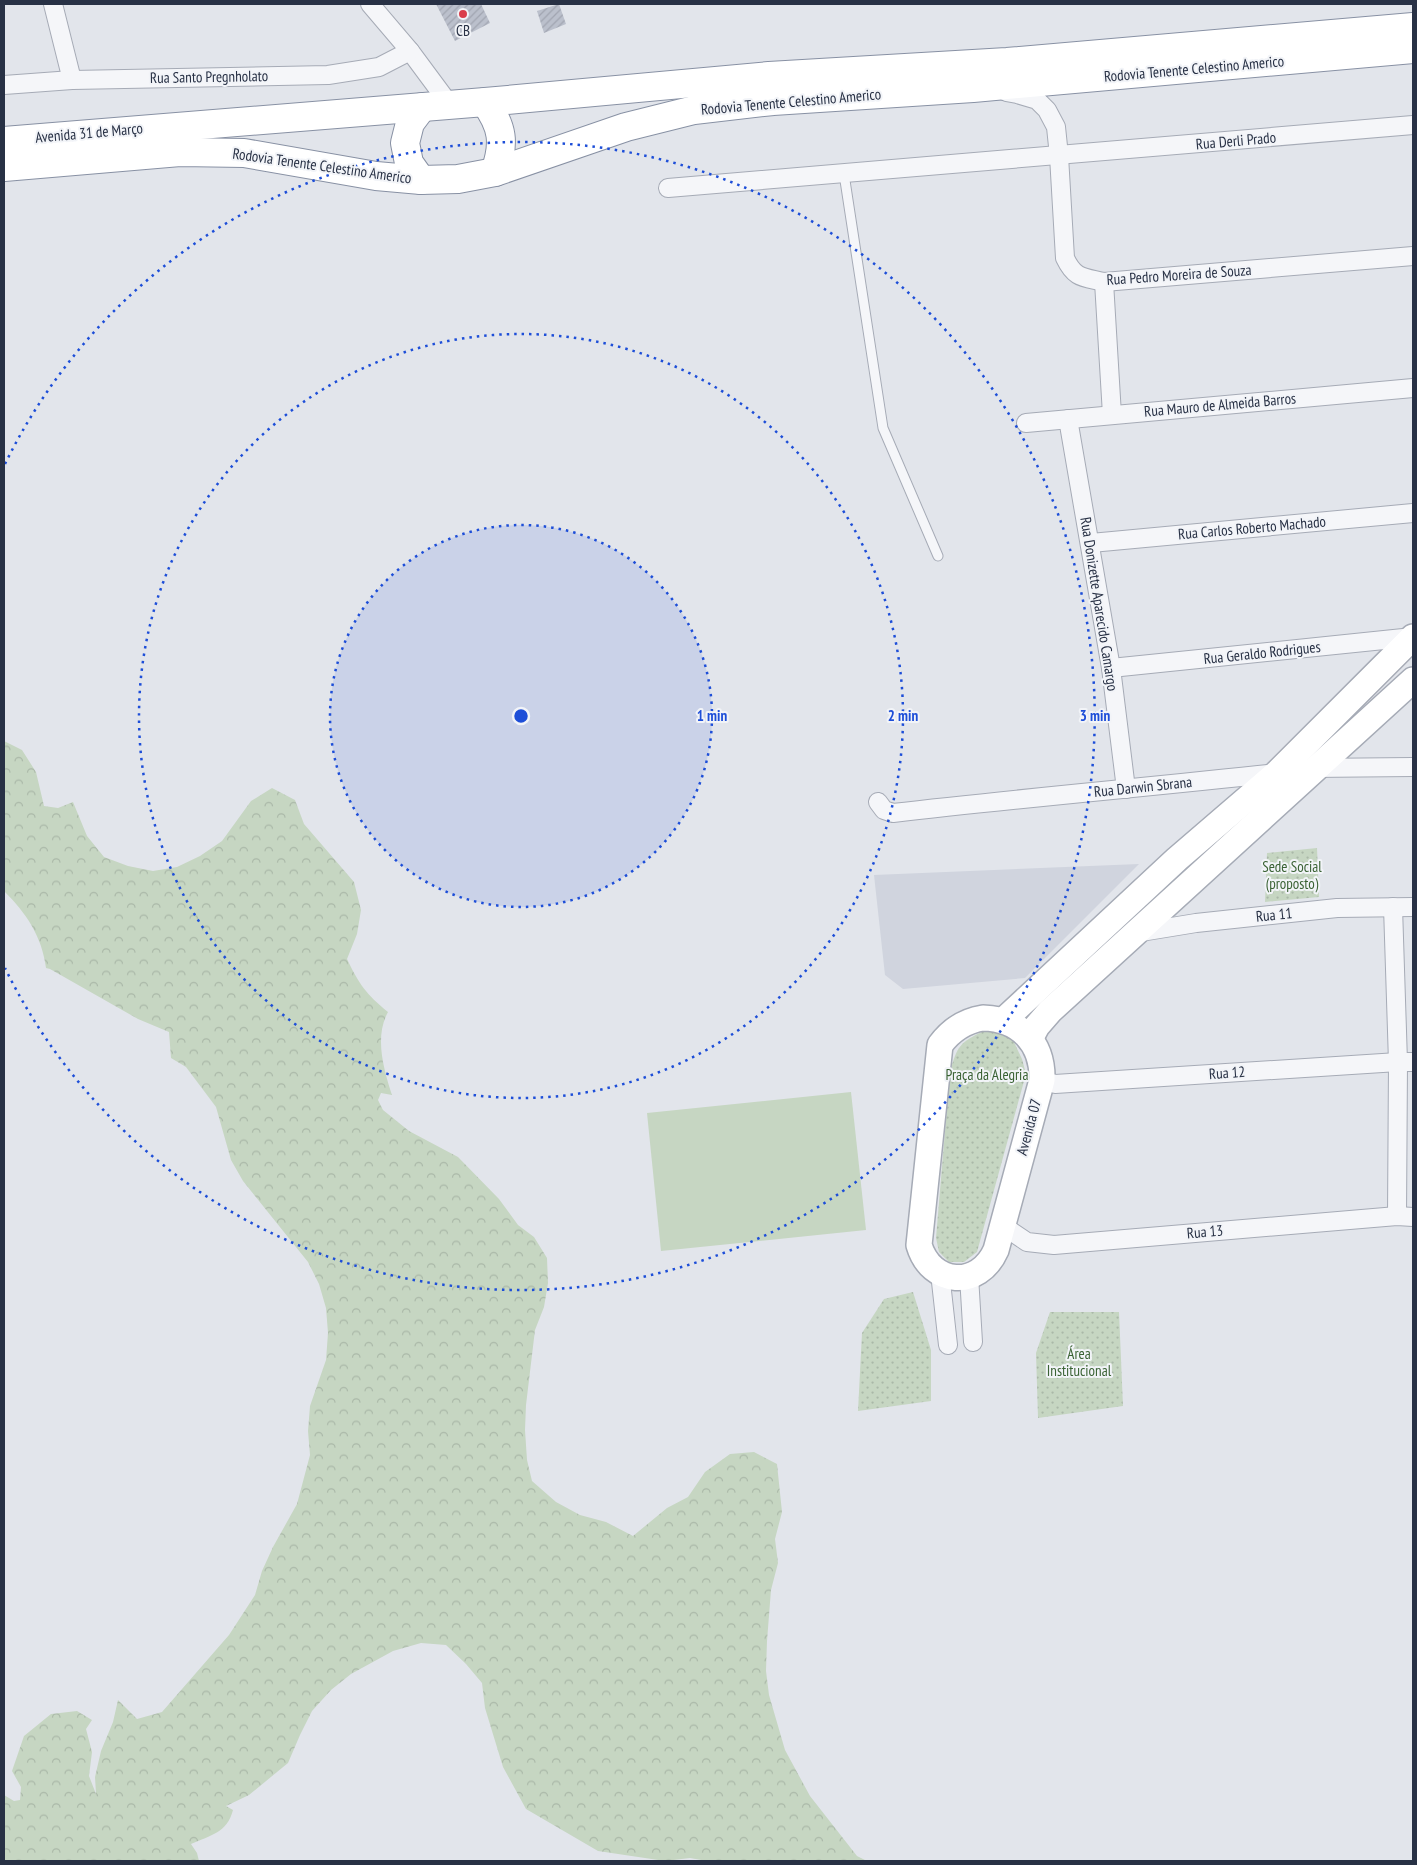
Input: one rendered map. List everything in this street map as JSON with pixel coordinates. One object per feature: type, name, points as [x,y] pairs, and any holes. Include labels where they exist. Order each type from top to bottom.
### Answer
[{"type":"highway","name":"Rodovia Tenente Celestino Americo","points":[[173,126],[450,105],[769,76],[1008,62],[1413,27]]},
{"type":"highway","name":"Rodovia Tenente Celestino Americo","points":[[59,163],[180,152],[244,153],[376,176],[421,180],[458,178],[495,172],[626,126],[694,110],[773,101],[973,88],[1413,49]]},
{"type":"highway","points":[[485,102],[496,117],[502,135],[501,154],[495,172]]},
{"type":"highway","points":[[421,180],[409,163],[405,143],[410,123],[422,107]]},
{"type":"highway","name":"Avenida 31 de Março","points":[[4,140],[173,126]]},
{"type":"highway","name":"Avenida 31 de Março","points":[[4,167],[59,163]]},
{"type":"street","points":[[53,4],[72,80]]},
{"type":"street","points":[[370,4],[410,51],[450,105]]},
{"type":"street","name":"Rua Santo Pregnholato","points":[[4,85],[72,80],[328,74],[379,67],[410,51]]},
{"type":"street","name":"Rua Pedro Moreira de Souza","points":[[973,88],[1017,94],[1037,100],[1048,110],[1056,127],[1065,258],[1070,270],[1079,276],[1104,282],[1413,256]]},
{"type":"street","name":"Rua Derli Prado","points":[[668,188],[1413,125]]},
{"type":"street","points":[[1104,282],[1112,415]]},
{"type":"street","name":"Rua Mauro de Almeida Barros","points":[[1026,423],[1413,388]]},
{"type":"street","name":"Rua Donizette Aparecido Camargo","points":[[1068,419],[1091,543],[1111,668],[1126,789]]},
{"type":"street","name":"Rua Carlos Roberto Machado","points":[[1091,543],[1413,513]]},
{"type":"street","points":[[973,1342],[969,1276],[957,1278],[940,1273],[926,1261],[919,1245],[940,1045],[954,1029],[972,1020],[994,1018],[1004,1020],[1177,859],[1277,773],[1413,637]]},
{"type":"street","name":"Rua Geraldo Rodrigues","points":[[1111,668],[1413,637]]},
{"type":"street","points":[[1030,1039],[1037,1026],[1050,1011],[1413,680]]},
{"type":"street","name":"Rua Darwin Sbrana","points":[[878,802],[884,810],[893,813],[1008,799],[1126,789],[1317,768],[1413,767]]},
{"type":"street","points":[[1178,893],[1174,910],[1179,919],[1196,923]]},
{"type":"street","points":[[1393,907],[1405,1062],[1405,1217]]},
{"type":"street","name":"Rua 11","points":[[1135,933],[1196,923],[1337,908],[1413,907]]},
{"type":"street","name":"Avenida 07","points":[[969,1276],[981,1270],[992,1257],[1042,1080],[1040,1058],[1030,1039],[1018,1028],[1004,1020]]},
{"type":"street","name":"Rua 12","points":[[1042,1080],[1055,1084],[1405,1062]]},
{"type":"street","name":"Rua 13","points":[[1002,1225],[1027,1242],[1054,1245],[1405,1217]]},
{"type":"street","points":[[940,1273],[948,1344]]},
{"type":"lane","points":[[844,174],[883,428],[938,556]]},
{"type":"shaded area","points":[[1139,864],[1025,978],[903,989],[885,975],[874,875]]},
{"type":"green space","points":[[4,741],[22,750],[36,772],[44,806],[58,808],[73,802],[87,836],[104,857],[128,866],[153,871],[177,867],[200,856],[222,841],[251,801],[272,788],[295,800],[304,824],[354,882],[361,910],[357,934],[347,959],[364,988],[388,1012],[384,1022],[381,1043],[386,1075],[392,1095],[381,1093],[378,1100],[383,1110],[409,1131],[458,1157],[499,1199],[518,1225],[534,1237],[547,1258],[548,1283],[544,1307],[535,1330],[526,1405],[527,1460],[532,1481],[556,1502],[580,1515],[606,1522],[633,1536],[667,1508],[688,1497],[705,1472],[730,1454],[754,1452],[777,1464],[782,1512],[775,1539],[778,1563],[771,1590],[767,1641],[766,1671],[769,1695],[785,1750],[810,1796],[857,1856],[867,1861],[707,1861],[690,1858],[665,1861],[598,1851],[526,1809],[503,1767],[485,1708],[482,1683],[446,1645],[421,1643],[393,1651],[351,1674],[331,1690],[312,1711],[288,1763],[249,1795],[226,1806],[233,1810],[227,1824],[217,1832],[191,1844],[197,1853],[199,1861],[4,1861],[4,1795],[14,1801],[20,1800],[21,1787],[12,1771],[24,1736],[51,1714],[77,1711],[92,1720],[86,1729],[92,1752],[89,1776],[96,1794],[95,1777],[101,1751],[113,1722],[118,1700],[137,1719],[162,1712],[229,1635],[255,1595],[262,1571],[273,1547],[297,1504],[310,1455],[308,1431],[310,1406],[326,1360],[328,1333],[326,1308],[319,1284],[308,1262],[243,1181],[231,1160],[216,1107],[186,1067],[171,1058],[169,1032],[138,1019],[46,968],[37,935],[26,917],[4,891]]},
{"type":"green space","name":"Sede Social (proposto)","points":[[1317,848],[1319,897],[1265,902],[1267,853]]},
{"type":"green space","name":"Praça da Alegria","points":[[984,1031],[1002,1033],[1012,1038],[1022,1059],[1026,1074],[977,1252],[964,1262],[949,1262],[939,1252],[936,1238],[950,1072],[955,1056],[961,1046],[970,1038]]},
{"type":"green space","points":[[851,1092],[866,1230],[661,1251],[647,1113]]},
{"type":"green space","points":[[913,1292],[931,1350],[931,1401],[858,1411],[862,1333],[884,1299]]},
{"type":"green space","name":"Área Institucional","points":[[1050,1312],[1119,1312],[1123,1406],[1038,1418],[1036,1353]]},
{"type":"building","name":"CB","points":[[436,4],[481,4],[490,23],[455,41]]},
{"type":"building","points":[[559,4],[566,24],[544,33],[537,11]]},
{"type":"place","name":"CB","points":[[463,14]]}]
